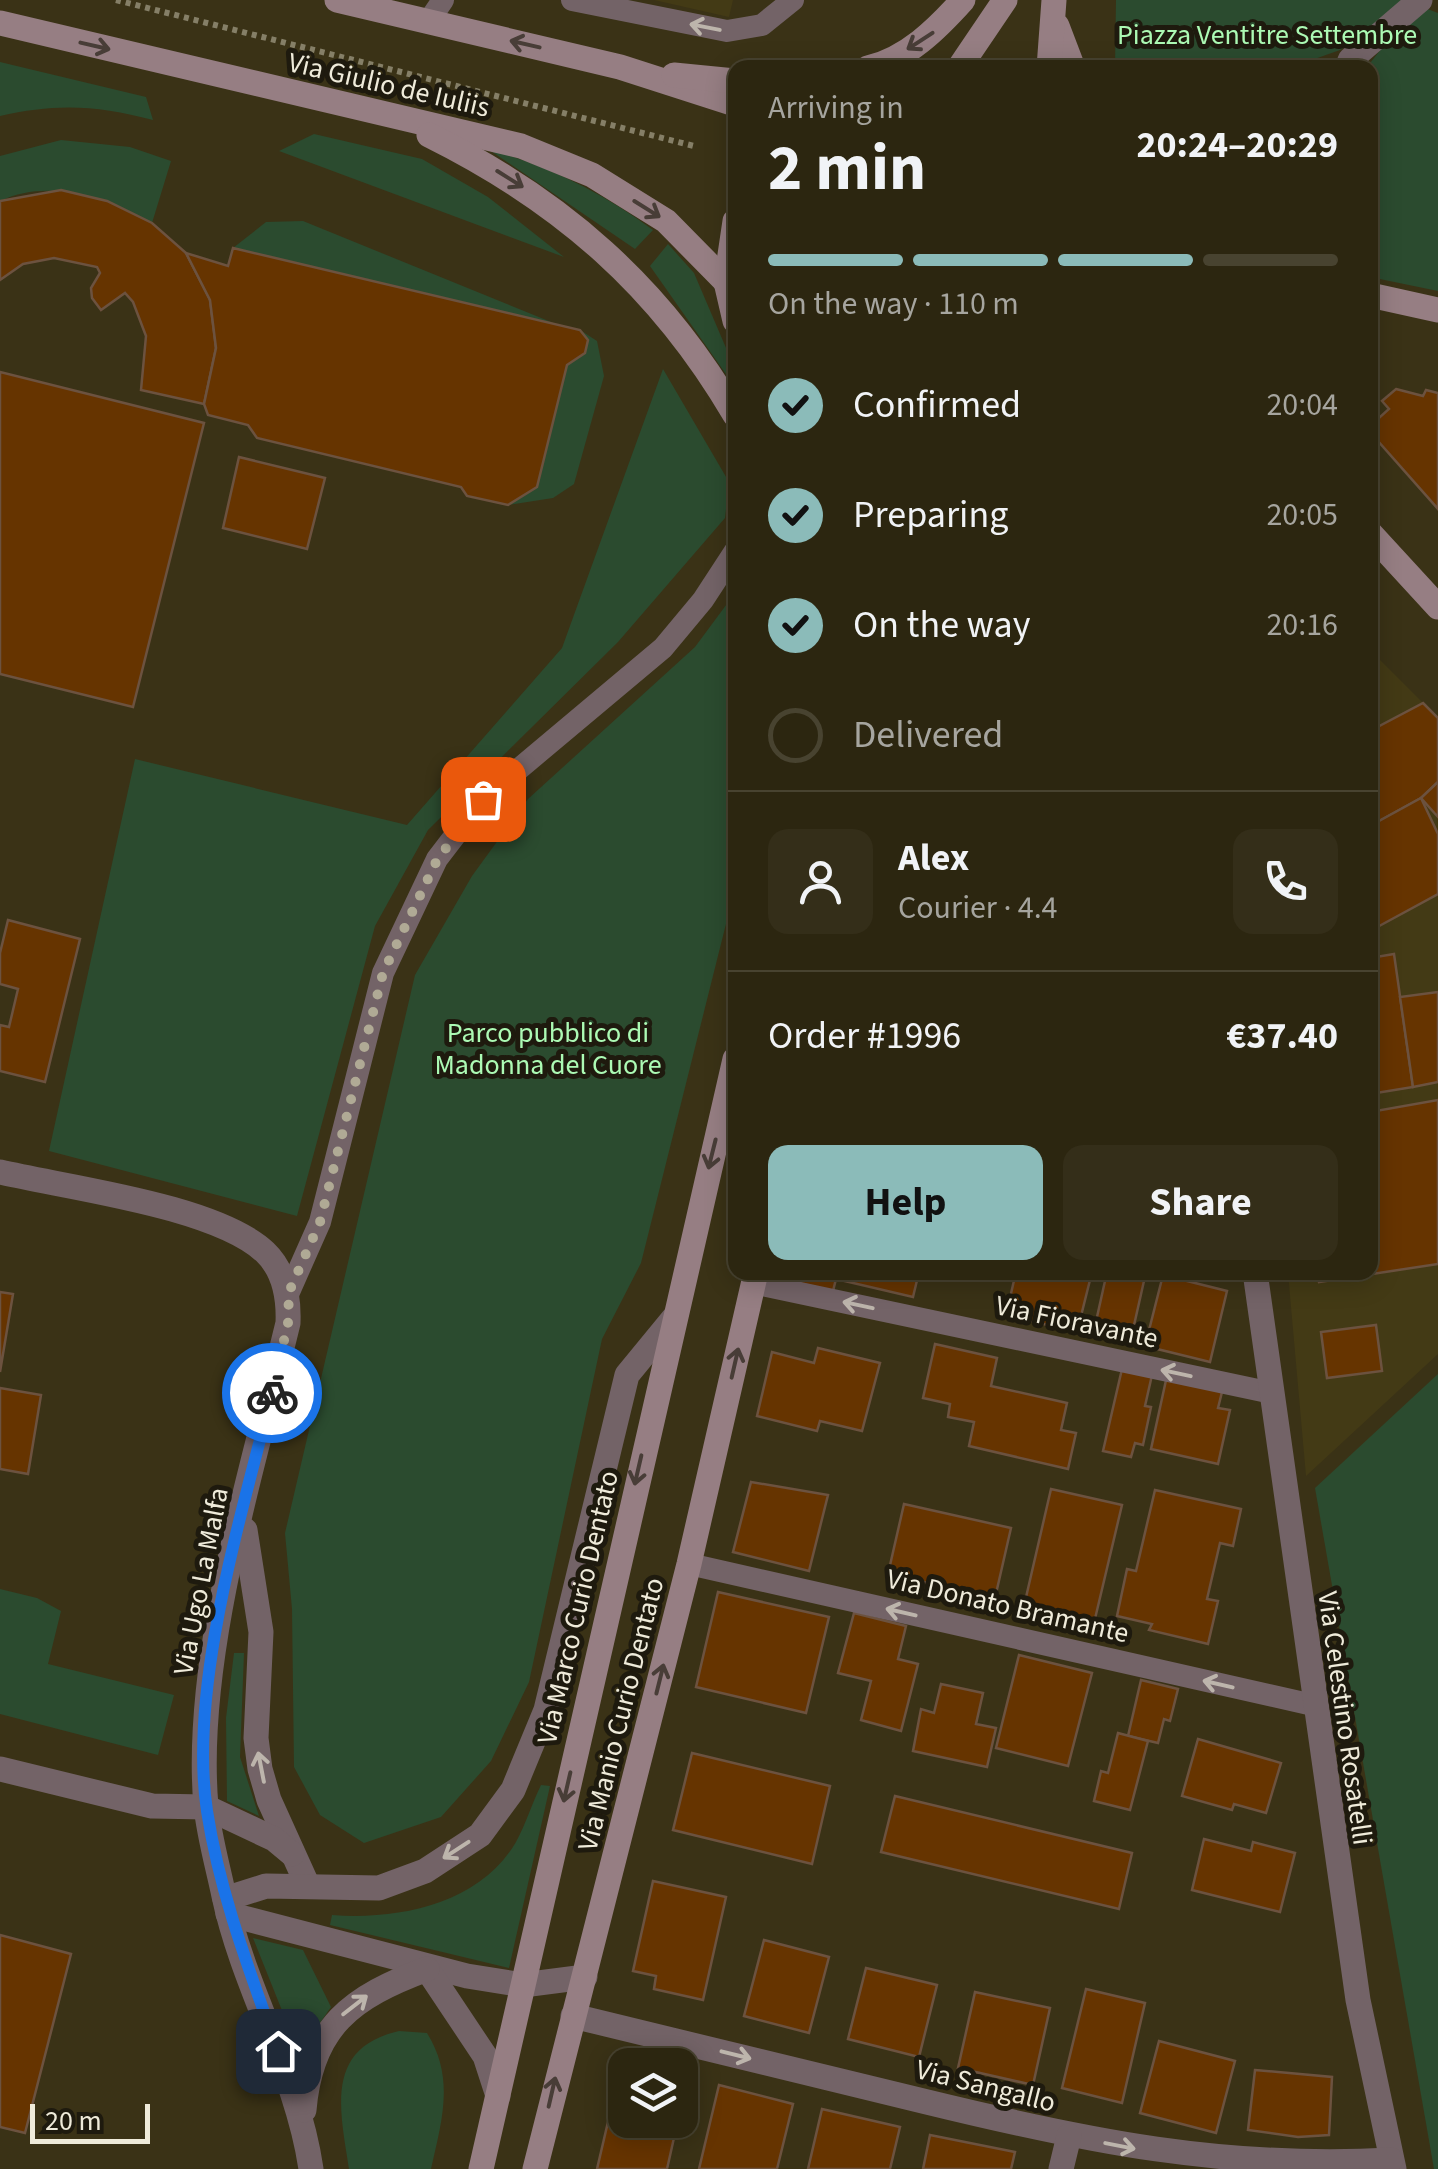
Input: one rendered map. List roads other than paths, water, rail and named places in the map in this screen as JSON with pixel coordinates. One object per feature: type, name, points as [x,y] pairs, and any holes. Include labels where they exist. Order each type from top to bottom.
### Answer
[{"type":"main road","points":[[337,0],[436,11],[728,102]]},
{"type":"main road","points":[[890,60],[933,34],[963,0]]},
{"type":"main road","points":[[964,60],[1005,0]]},
{"type":"main road","points":[[1050,60],[1053,7]]},
{"type":"main road","points":[[1053,7],[1070,60]]},
{"type":"main road","name":"Via Giulio de Iuliis","points":[[0,23],[521,146],[592,175],[666,221],[726,282]]},
{"type":"main road","points":[[620,66],[728,80]]},
{"type":"main road","points":[[393,117],[510,178],[629,272],[702,359],[728,403]]},
{"type":"main road","points":[[728,268],[728,291]]},
{"type":"main road","points":[[1378,299],[1438,310]]},
{"type":"main road","points":[[1378,543],[1438,607]]},
{"type":"main road","name":"Via Marco Curio Dentato","points":[[481,2169],[672,1318],[728,1088]]},
{"type":"main road","name":"Via Manio Curio Dentato","points":[[535,2169],[689,1564],[754,1280]]},
{"type":"street","points":[[1350,60],[1420,0]]},
{"type":"street","points":[[0,1172],[222,1223],[267,1254],[289,1292]]},
{"type":"street","name":"Via Celestino Rosatelli","points":[[1256,1280],[1313,1705],[1358,2000],[1392,2164]]},
{"type":"street","name":"Via Ugo La Malfa","points":[[289,1292],[288,1323],[242,1513],[205,1724],[206,1808],[227,1906],[304,2120],[310,2169]]},
{"type":"street","points":[[585,1978],[523,1984],[426,1969],[227,1906],[246,1888],[307,1884],[380,1888],[425,1871],[480,1835],[512,1790],[546,1710],[626,1375],[672,1318]]},
{"type":"street","points":[[242,1513],[261,1632],[256,1738],[260,1769],[268,1800],[307,1884]]},
{"type":"street","points":[[0,1770],[152,1806],[206,1808],[274,1839],[296,1857]]},
{"type":"street","points":[[426,1969],[485,2056],[498,2096]]},
{"type":"street","points":[[304,2120],[307,2073],[338,2017],[364,1996],[426,1969]]},
{"type":"street","name":"Via Sangallo","points":[[573,2016],[1069,2136],[1197,2161],[1264,2168],[1392,2164]]},
{"type":"street","points":[[1061,2169],[1069,2136]]},
{"type":"lane","points":[[572,0],[727,31],[762,25],[793,0]]},
{"type":"lane","points":[[289,1292],[320,1222],[383,973],[437,860],[483,799],[663,648],[703,600],[728,562]]},
{"type":"lane","name":"Via Fioravante","points":[[763,1280],[1272,1393]]},
{"type":"lane","name":"Via Donato Bramante","points":[[689,1564],[1313,1705]]},
{"type":"park label","name":"Piazza Ventitre Settembre","points":[[1267,34]]},
{"type":"park label","name":"Parco pubblico di Madonna del Cuore","points":[[548,1048]]}]
